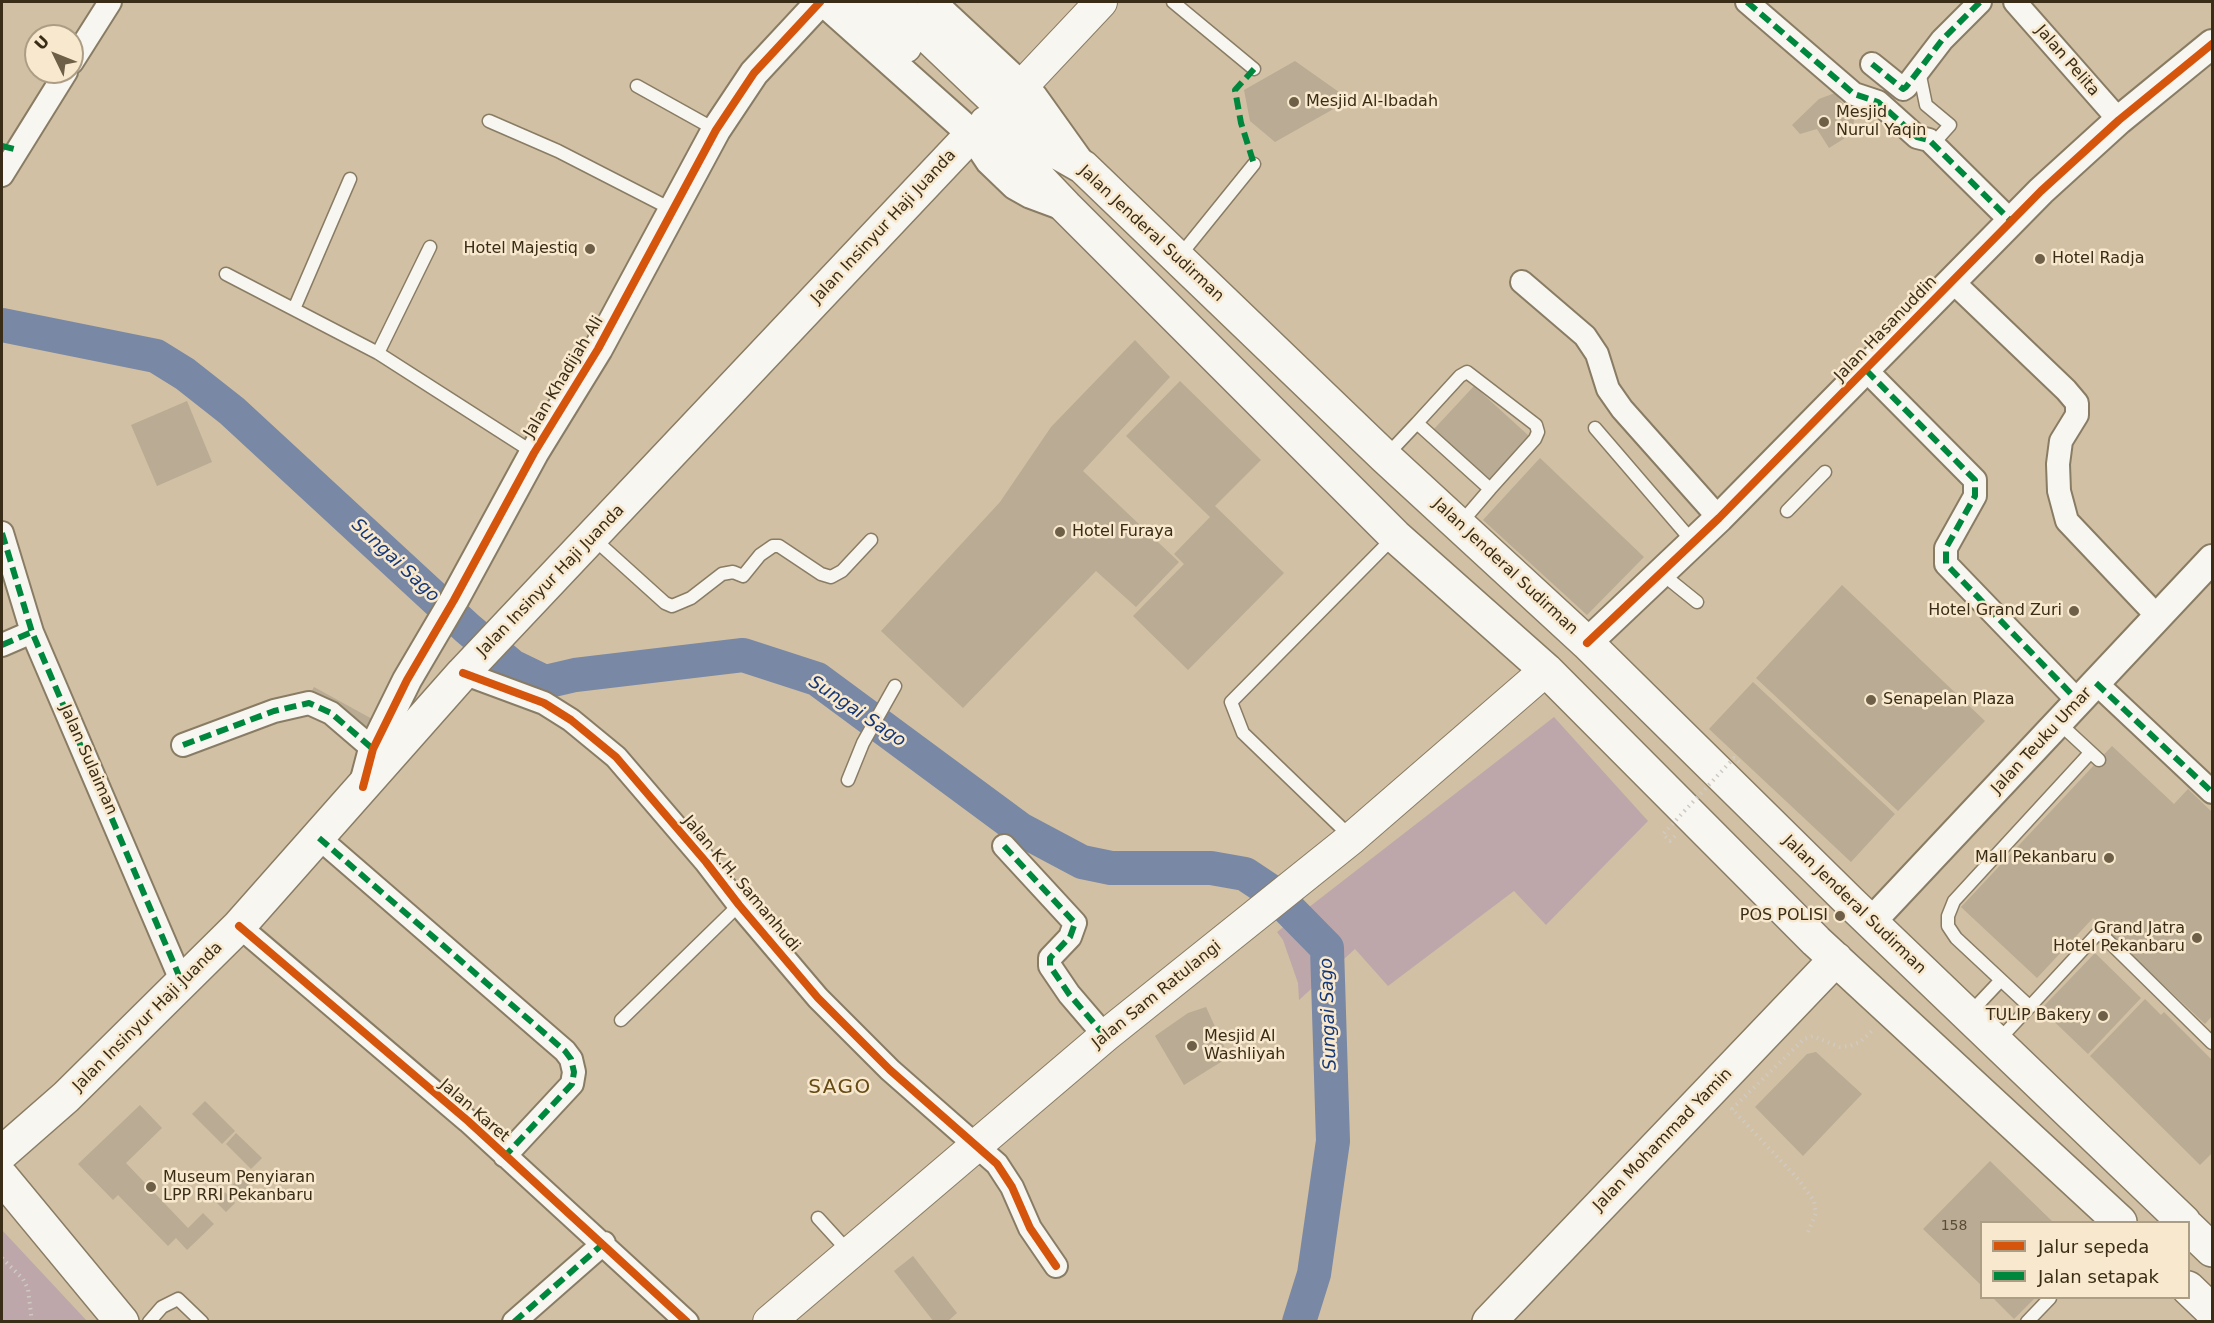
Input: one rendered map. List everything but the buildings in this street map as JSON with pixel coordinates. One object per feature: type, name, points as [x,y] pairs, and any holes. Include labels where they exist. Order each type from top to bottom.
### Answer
[{"type":"main road","name":"Jalan Jenderal Sudirman","points":[[858,2],[1026,145],[1083,167],[1386,457],[1833,873],[1861,912],[2183,1221]]},
{"type":"main road","name":"Jalan Jenderal Sudirman","points":[[892,2],[1026,145],[1066,207],[1395,536],[1546,670],[1885,1007],[2119,1221]]},
{"type":"main road","points":[[1022,86],[1101,2]]},
{"type":"main road","name":"Jalan Insinyur Haji Juanda","points":[[2,1154],[66,1097],[183,984],[239,926],[482,653],[972,134]]},
{"type":"main road","name":"Jalan Sam Ratulangi","points":[[769,1322],[1105,1036],[1352,838],[1546,670]]},
{"type":"main road","points":[[1826,950],[1848,941],[1854,934],[1861,912]]},
{"type":"main road","name":"Jalan Mohammad Yamin","points":[[1489,1322],[1722,1099],[1826,950]]},
{"type":"main road","points":[[1885,1007],[1874,987],[1878,971],[1891,961],[1908,960],[1915,964]]},
{"type":"main road","points":[[2,1177],[122,1322]]},
{"type":"main road","points":[[2190,1229],[2212,1250]]},
{"type":"main road","points":[[2190,1290],[2212,1311]]},
{"type":"street","points":[[84,43],[110,2]]},
{"type":"street","points":[[822,2],[972,134],[990,161],[1015,184],[1031,195],[1066,207]]},
{"type":"street","name":"Jalan Khadijah Ali","points":[[363,787],[373,749],[407,680],[448,612],[534,453],[598,349],[716,130],[754,73],[822,2]]},
{"type":"street","points":[[931,2],[1042,107],[1083,167]]},
{"type":"street","points":[[1747,2],[1854,94],[1878,102],[1917,137],[1924,137],[1933,144],[2011,221]]},
{"type":"street","points":[[1872,64],[1904,89],[1942,40],[1980,2]]},
{"type":"street","name":"Jalan Pelita","points":[[2015,2],[2119,120]]},
{"type":"street","name":"Jalan Hasanuddin","points":[[1587,643],[1719,518],[2011,221],[2119,120],[2212,44]]},
{"type":"street","points":[[2,175],[10,148],[57,84]]},
{"type":"street","points":[[1951,280],[2077,403],[2077,415],[2061,441],[2058,464],[2059,491],[2067,521],[2158,617]]},
{"type":"street","points":[[1522,282],[1589,340],[1597,354],[1608,388],[1622,409],[1719,518]]},
{"type":"street","points":[[1866,370],[1975,480],[1975,496],[1946,548],[1946,564],[2087,693],[2212,792]]},
{"type":"street","name":"Jalan Sulaiman","points":[[2,533],[32,632],[183,984]]},
{"type":"street","name":"Jalan Teuku Umar","points":[[1861,912],[2059,723],[2212,559]]},
{"type":"street","points":[[2,645],[32,632]]},
{"type":"street","name":"Jalan K.H. Samanhudi","points":[[482,653],[616,757],[818,998],[890,1070],[997,1164],[1007,1179],[1030,1228],[1056,1266]]},
{"type":"street","points":[[183,746],[274,711],[309,704],[331,713],[373,749]]},
{"type":"street","points":[[319,838],[565,1051],[571,1059],[574,1072],[572,1084],[505,1156]]},
{"type":"street","points":[[1004,846],[1075,923],[1070,937],[1050,958],[1050,966],[1069,994],[1105,1036]]},
{"type":"street","name":"Jalan Karet","points":[[239,926],[604,1243],[687,1322]]},
{"type":"street","points":[[514,1322],[604,1243]]},
{"type":"lane","points":[[1173,2],[1254,69]]},
{"type":"lane","points":[[1919,71],[1926,105],[1950,125],[1933,144]]},
{"type":"lane","points":[[638,86],[716,130]]},
{"type":"lane","points":[[489,121],[558,151],[674,210]]},
{"type":"lane","points":[[1177,259],[1254,164]]},
{"type":"lane","points":[[294,309],[350,179]]},
{"type":"lane","points":[[378,353],[430,247]]},
{"type":"lane","points":[[226,274],[378,353],[534,453]]},
{"type":"lane","points":[[1386,457],[1460,376],[1467,372],[1536,425],[1539,432],[1535,439],[1459,525]]},
{"type":"lane","points":[[1416,423],[1490,489]]},
{"type":"lane","points":[[1595,428],[1694,542]]},
{"type":"lane","points":[[1787,510],[1825,472]]},
{"type":"lane","points":[[1352,838],[1243,733],[1231,702],[1395,536]]},
{"type":"lane","points":[[593,538],[665,603],[672,606],[692,598],[722,574],[733,572],[743,576],[760,555],[773,546],[779,546],[821,574],[831,577],[842,571],[871,540]]},
{"type":"lane","points":[[1661,573],[1697,602]]},
{"type":"lane","points":[[848,780],[863,742],[895,686]]},
{"type":"lane","points":[[2030,1007],[1951,932],[1947,921],[1951,906],[2095,756],[2059,723]]},
{"type":"lane","points":[[621,1020],[739,905]]},
{"type":"lane","points":[[1996,1042],[2099,933],[2212,1043]]},
{"type":"lane","points":[[1968,1015],[2001,980]]},
{"type":"lane","points":[[818,1218],[850,1253]]},
{"type":"lane","points":[[149,1322],[162,1307],[175,1299],[182,1301],[202,1322]]},
{"type":"lane","points":[[2027,1322],[2049,1299]]},
{"type":"path","points":[[1675,836],[1670,841],[1663,834],[1734,759],[1741,764]]},
{"type":"path","points":[[1808,1232],[1816,1213],[1814,1202],[1798,1179],[1722,1099],[1804,1039],[1813,1036],[1840,1047],[1860,1042],[1885,1007]]},
{"type":"path","points":[[2,1258],[22,1279],[28,1289],[32,1322]]},
{"type":"shaded area","points":[[1554,717],[1648,821],[1546,925],[1514,891],[1388,986],[1355,949],[1299,1000],[1298,983],[1283,940],[1277,932]]},
{"type":"shaded area","points":[[2,1230],[87,1321],[2,1321]]},
{"type":"waterway","name":"Sungai Sago","points":[[2,325],[156,356],[185,374],[232,411],[467,628],[512,666],[545,682],[575,675],[743,655],[817,679],[1020,829],[1082,862],[1111,868],[1211,868],[1245,874],[1272,892],[1327,948],[1333,1141],[1314,1274],[1299,1322]]},
{"type":"marked path","points":[[1747,2],[1854,94],[1878,102],[1917,137],[1929,140],[2011,221]]},
{"type":"marked path","points":[[1872,64],[1903,89],[1942,40],[1980,2]]},
{"type":"marked path","points":[[1254,69],[1235,90],[1241,123],[1254,164]]},
{"type":"marked path","points":[[2,146],[18,150]]},
{"type":"marked path","points":[[1866,370],[1975,480],[1975,496],[1946,548],[1946,564],[2079,702]]},
{"type":"marked path","points":[[2,533],[32,632],[183,985]]},
{"type":"marked path","points":[[2,645],[32,632]]},
{"type":"marked path","points":[[2096,683],[2212,792]]},
{"type":"marked path","points":[[183,745],[274,711],[309,703],[331,713],[373,749]]},
{"type":"marked path","points":[[319,838],[565,1051],[571,1059],[574,1072],[572,1084],[505,1156]]},
{"type":"marked path","points":[[1004,846],[1075,923],[1070,937],[1050,958],[1050,966],[1069,994],[1105,1036]]},
{"type":"marked path","points":[[514,1322],[604,1243]]},
{"type":"cycle path","points":[[363,787],[373,749],[407,680],[454,600],[534,453],[598,349],[716,130],[754,73],[820,2]]},
{"type":"cycle path","points":[[1587,643],[1719,518],[2041,191],[2119,120],[2212,44]]},
{"type":"cycle path","points":[[463,673],[544,703],[571,720],[616,757],[818,998],[890,1070],[997,1164],[1012,1187],[1030,1228],[1056,1266]]},
{"type":"cycle path","points":[[239,926],[468,1121],[687,1322]]},
{"type":"place","name":"Mesjid Al-Ibadah","points":[[1294,102]]},
{"type":"place","name":"Mesjid Nurul Yaqin","points":[[1824,122]]},
{"type":"place","name":"Hotel Majestiq","points":[[590,249]]},
{"type":"place","name":"Hotel Radja","points":[[2040,259]]},
{"type":"place","name":"Hotel Furaya","points":[[1060,532]]},
{"type":"place","name":"Hotel Grand Zuri","points":[[2074,611]]},
{"type":"place","name":"Senapelan Plaza","points":[[1871,700]]},
{"type":"place","name":"Mall Pekanbaru","points":[[2109,858]]},
{"type":"place","name":"POS POLISI","points":[[1840,916]]},
{"type":"place","name":"Grand Jatra Hotel Pekanbaru","points":[[2197,938]]},
{"type":"place","name":"TULIP Bakery","points":[[2103,1016]]},
{"type":"place","name":"Mesjid Al Washliyah","points":[[1192,1046]]},
{"type":"place","name":"Museum Penyiaran LPP RRI Pekanbaru","points":[[151,1187]]},
{"type":"district","name":"SAGO","points":[[840,1088]]}]
